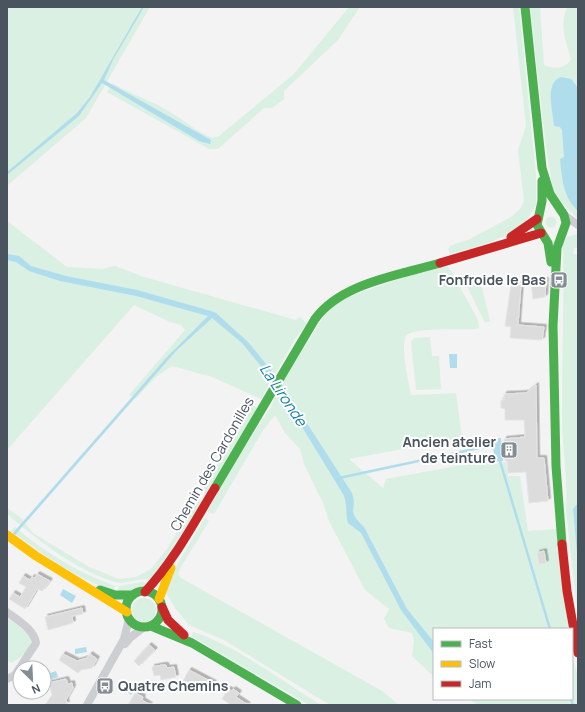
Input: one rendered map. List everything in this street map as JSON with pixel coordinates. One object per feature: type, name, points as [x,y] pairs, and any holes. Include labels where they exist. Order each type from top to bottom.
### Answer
[{"type":"street","points":[[525,7],[542,168],[542,201],[538,217],[538,228],[548,243],[550,250],[554,300]]},
{"type":"street","points":[[542,168],[550,194],[563,214],[566,223],[557,250],[553,359],[556,468],[570,616],[573,628]]},
{"type":"street","points":[[478,251],[513,236],[548,208],[554,208],[578,225]]},
{"type":"street","points":[[478,251],[542,234],[553,237],[578,229]]},
{"type":"street","name":"Chemin des Cardonilles","points":[[145,592],[158,578],[181,545],[319,312],[333,299],[343,293],[478,251]]},
{"type":"street","points":[[7,547],[10,537],[86,585],[128,616],[137,626],[147,626],[192,643],[297,705]]},
{"type":"street","name":"Chemin des Cardonilles","points":[[160,603],[181,545]]},
{"type":"street","points":[[86,585],[115,595],[133,595],[145,592],[153,594],[160,603],[168,620],[192,643]]},
{"type":"street","points":[[87,705],[127,633],[127,605],[133,595]]},
{"type":"street","points":[[113,660],[131,636],[160,618],[160,603]]},
{"type":"street","points":[[7,612],[32,632],[36,643],[16,675],[7,679]]},
{"type":"street","points":[[573,630],[578,653]]},
{"type":"green space","points":[[7,7],[150,7],[86,118],[7,186]]},
{"type":"green space","points":[[349,7],[360,7],[338,40],[284,91],[284,99],[272,108],[264,108],[218,149],[209,149],[107,92],[112,83],[166,109],[208,136],[213,138],[219,136],[294,74]]},
{"type":"green space","points":[[513,7],[519,7],[536,175],[536,205],[528,218],[514,232],[488,243],[450,254],[448,250],[450,246],[470,239],[511,217],[520,209],[524,201],[518,150],[526,126]]},
{"type":"green space","points":[[530,7],[540,7],[544,65],[555,68],[562,67],[571,60],[563,27],[567,7],[578,7],[578,219],[562,203],[553,191],[545,139]]},
{"type":"green space","points":[[549,217],[553,217],[555,218],[555,226],[549,227],[546,224],[546,220]]},
{"type":"green space","points":[[7,221],[67,267],[103,269],[115,266],[144,277],[296,320],[300,317],[307,324],[295,339],[261,399],[212,377],[172,366],[157,376],[136,398],[129,395],[185,330],[181,325],[170,322],[134,305],[7,450]]},
{"type":"green space","points":[[578,234],[578,248],[574,248],[573,254],[578,255],[578,618],[566,510],[566,477],[562,421],[563,244],[567,237]]},
{"type":"green space","points":[[445,263],[452,272],[478,320],[479,328],[412,332],[407,335],[405,339],[404,354],[411,395],[456,393],[462,438],[349,459],[383,488],[386,479],[473,463],[473,459],[487,456],[490,465],[506,462],[508,476],[520,476],[528,531],[557,529],[568,628],[433,628],[433,676],[412,656],[414,641],[412,633],[389,628],[384,619],[389,609],[365,590],[329,521],[323,503],[304,464],[300,449],[285,433],[275,415],[262,432],[214,514],[207,512],[241,452],[271,407],[276,394],[293,365],[333,302]]},
{"type":"green space","points":[[461,274],[481,283],[490,321],[485,323]]},
{"type":"green space","points":[[430,337],[432,356],[439,356],[441,389],[416,390],[411,342],[414,338]]},
{"type":"green space","points":[[252,404],[257,408],[206,494],[202,491]]},
{"type":"green space","points":[[197,499],[202,502],[151,580],[142,579],[124,583],[115,582],[100,577],[71,562],[44,544],[7,514],[7,508],[21,518],[33,533],[89,567],[119,579],[136,577],[151,569],[167,549]]},
{"type":"green space","points":[[205,518],[209,521],[181,567],[178,574],[181,578],[382,691],[399,705],[330,705],[224,640],[189,625],[175,608],[165,591],[175,568]]},
{"type":"green space","points":[[15,527],[62,561],[88,575],[115,586],[114,591],[87,580],[47,557],[11,531]]},
{"type":"green space","points":[[142,582],[146,583],[145,588],[134,591],[118,592],[119,586]]},
{"type":"green space","points":[[144,598],[153,601],[156,610],[153,619],[144,622],[135,619],[132,610],[135,601]]},
{"type":"green space","points":[[7,617],[31,636],[31,641],[28,649],[22,656],[16,660],[12,660],[11,663],[7,660]]},
{"type":"green space","points":[[193,632],[210,638],[243,655],[321,705],[309,705],[191,636]]},
{"type":"green space","points":[[573,660],[578,677],[578,705],[478,705],[470,700],[573,700]]},
{"type":"water","points":[[142,7],[144,7],[113,60],[104,80],[211,140],[210,144],[199,141],[102,83],[79,116],[7,175],[7,172],[77,113],[90,97]]},
{"type":"water","points":[[561,77],[571,79],[578,88],[578,211],[569,200],[564,187],[560,159],[564,157],[562,130],[560,127],[554,126],[551,105],[551,91],[553,85],[556,80]]},
{"type":"water","name":"La Lironde","points":[[7,254],[19,256],[31,266],[66,276],[137,290],[211,311],[216,313],[248,342],[279,380],[352,493],[354,503],[353,513],[355,517],[364,527],[407,609],[433,641],[433,653],[401,610],[361,533],[348,523],[343,494],[288,404],[242,343],[212,318],[176,351],[15,535],[13,533],[167,357],[208,316],[136,296],[60,281],[29,271],[16,262],[7,260]]},
{"type":"water","points":[[449,354],[457,354],[457,368],[450,368]]},
{"type":"water","points":[[501,438],[503,461],[495,462],[492,439]]},
{"type":"water","points":[[578,503],[578,564],[573,509]]},
{"type":"water","points":[[63,589],[76,596],[72,603],[60,595]]},
{"type":"water","points":[[86,647],[87,652],[75,654],[75,649]]},
{"type":"water","points":[[56,671],[58,677],[52,679],[52,672]]},
{"type":"water","points":[[126,683],[135,689],[131,695],[123,688]]},
{"type":"building","points":[[546,280],[545,297],[533,299],[531,282]]},
{"type":"building","points":[[521,284],[518,325],[544,327],[542,340],[510,338],[511,327],[505,326],[511,285]]},
{"type":"building","points":[[536,385],[537,458],[544,458],[548,501],[529,503],[526,472],[508,473],[507,461],[505,461],[504,439],[525,437],[524,420],[505,420],[505,409],[501,408],[501,400],[504,400],[504,394],[526,393]]},
{"type":"building","points":[[544,551],[546,563],[539,564],[537,553]]},
{"type":"building","points":[[37,574],[50,581],[42,591],[37,589],[25,609],[9,599],[13,593],[20,597],[26,587],[19,583],[23,576],[30,580],[32,577],[35,578]]},
{"type":"building","points":[[82,608],[83,614],[72,616],[73,623],[48,630],[45,617]]},
{"type":"building","points":[[149,645],[155,650],[139,666],[134,661]]},
{"type":"building","points":[[63,654],[77,661],[87,658],[90,654],[97,659],[92,668],[81,670],[78,673],[59,660]]},
{"type":"building","points":[[166,665],[167,668],[174,667],[176,677],[161,680],[160,675],[154,676],[152,667]]},
{"type":"building","points":[[189,670],[214,683],[208,693],[192,683],[191,685],[183,681]]},
{"type":"building","points":[[66,679],[68,684],[72,683],[73,688],[66,700],[67,704],[45,705],[48,700],[52,700],[52,682]]},
{"type":"building","points":[[228,689],[232,691],[233,689],[239,693],[236,697],[248,705],[231,705],[222,699]]},
{"type":"building","points":[[135,693],[143,697],[142,700],[150,705],[128,705]]},
{"type":"waterway","points":[[339,478],[493,445]]},
{"type":"waterway","points":[[500,461],[550,628]]},
{"type":"waterway","points":[[571,700],[573,705]]},
{"type":"traffic: fast","points":[[525,7],[542,168],[550,194],[564,215],[566,223],[557,248],[553,326],[556,466],[562,544]]},
{"type":"traffic: fast","points":[[542,181],[542,201],[537,225],[548,243],[551,262]]},
{"type":"traffic: fast","points":[[215,488],[315,319],[326,307],[340,297],[372,282],[389,276],[440,263]]},
{"type":"traffic: fast","points":[[100,590],[115,595],[133,595]]},
{"type":"traffic: fast","points":[[144,591],[157,596],[162,609],[157,622],[144,627],[131,622],[126,609],[131,596],[144,591]]},
{"type":"traffic: fast","points":[[151,626],[192,643],[297,705]]},
{"type":"traffic: slow","points":[[7,535],[36,556],[127,612]]},
{"type":"traffic: slow","points":[[159,599],[171,568]]},
{"type":"traffic: jam","points":[[511,237],[537,219]]},
{"type":"traffic: jam","points":[[440,263],[541,233]]},
{"type":"traffic: jam","points":[[145,592],[174,555],[215,488]]},
{"type":"traffic: jam","points":[[562,544],[567,591],[578,653]]},
{"type":"traffic: jam","points":[[162,607],[168,620],[184,635]]},
{"type":"place","name":"Fonfroide le Bas","points":[[559,280]]},
{"type":"place","name":"Ancien atelier de teinture","points":[[509,450]]},
{"type":"place","name":"Quatre Chemins","points":[[105,686]]}]
